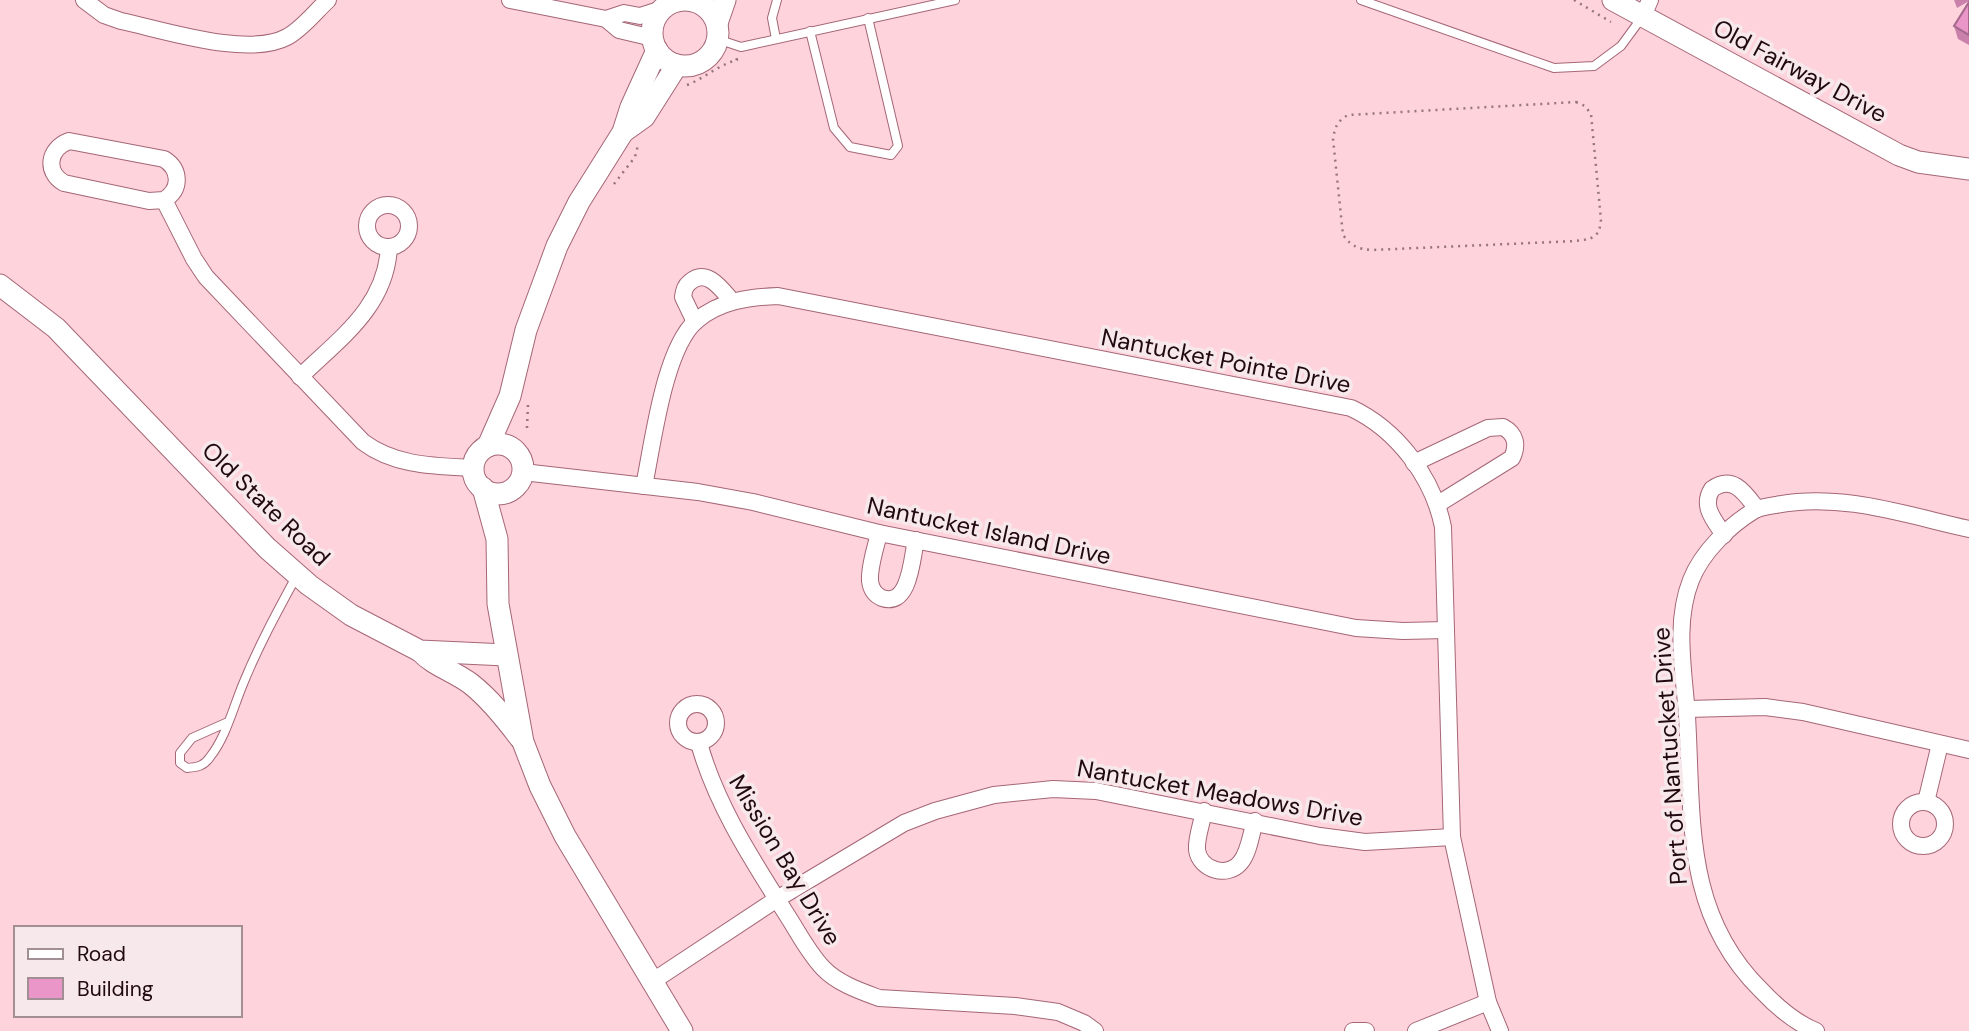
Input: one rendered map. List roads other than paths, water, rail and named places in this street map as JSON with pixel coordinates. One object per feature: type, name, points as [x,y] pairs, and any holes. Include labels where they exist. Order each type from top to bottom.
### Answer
[{"type":"street","points":[[83,0],[104,15],[121,21],[240,46],[265,44],[287,37],[328,0]]},
{"type":"street","points":[[510,0],[606,19],[619,30],[655,44],[666,60],[688,66],[709,56],[723,36],[724,0]]},
{"type":"street","name":"Old Fairway Drive","points":[[1613,0],[1645,5],[1899,155],[1918,162],[1969,169]]},
{"type":"street","points":[[631,137],[631,107],[655,44],[653,24],[665,8],[673,2],[694,1],[711,13],[723,36]]},
{"type":"street","points":[[606,19],[624,13],[640,16],[665,8]]},
{"type":"street","points":[[516,450],[526,330],[557,246],[579,202],[631,137],[677,65]]},
{"type":"street","points":[[69,141],[164,159],[170,163],[177,176],[175,189],[164,200],[149,201],[64,183],[52,172],[52,157],[56,149],[69,141]]},
{"type":"street","points":[[164,200],[206,277],[363,442],[378,453],[419,465],[473,468]]},
{"type":"street","points":[[300,377],[361,318],[380,289],[388,264],[389,247]]},
{"type":"street","points":[[695,322],[683,297],[687,285],[695,278],[713,281],[732,301]]},
{"type":"street","name":"Old State Road","points":[[0,285],[56,328],[267,548],[297,575],[351,615],[420,651],[506,655]]},
{"type":"street","name":"Nantucket Pointe Drive","points":[[644,486],[669,370],[679,343],[695,322],[712,310],[732,301],[755,297],[778,296],[1351,408],[1379,425],[1429,483],[1438,504],[1443,527],[1452,837],[1488,1002],[1500,1031]]},
{"type":"street","points":[[488,446],[520,398]]},
{"type":"street","points":[[1414,463],[1488,428],[1503,427],[1514,436],[1515,452],[1507,463],[1438,504]]},
{"type":"street","points":[[482,488],[496,494],[517,486],[523,472],[523,464],[516,450],[510,446],[488,446],[479,452],[473,468],[498,539]]},
{"type":"street","name":"Nantucket Island Drive","points":[[523,472],[753,502],[879,533],[1356,628],[1446,630]]},
{"type":"street","points":[[1724,535],[1707,508],[1712,489],[1725,483],[1738,486],[1757,509]]},
{"type":"street","points":[[511,490],[498,539],[498,604],[523,742],[540,786],[565,836],[682,1031]]},
{"type":"street","name":"Port of Nantucket Drive","points":[[1812,1030],[1772,1002],[1745,975],[1723,942],[1705,902],[1696,863],[1681,623],[1685,601],[1692,579],[1704,557],[1724,535],[1757,509],[1791,502],[1837,500],[1969,528]]},
{"type":"street","points":[[879,533],[870,583],[876,594],[884,598],[896,597],[905,588],[916,540]]},
{"type":"street","points":[[420,651],[430,661],[470,683],[496,707],[523,742]]},
{"type":"street","points":[[1687,709],[1778,709],[1803,712],[1969,750]]},
{"type":"street","name":"Mission Bay Drive","points":[[699,743],[706,768],[726,812],[777,899],[824,970],[879,998],[1015,1006],[1059,1012],[1095,1031]]},
{"type":"street","points":[[1926,802],[1940,744]]},
{"type":"street","name":"Nantucket Meadows Drive","points":[[653,981],[777,899],[904,823],[935,811],[994,796],[1054,789],[1096,791],[1320,836],[1365,842],[1452,837]]},
{"type":"street","points":[[1204,811],[1197,850],[1206,865],[1216,871],[1224,871],[1240,864],[1255,821]]},
{"type":"street","points":[[1416,1031],[1488,1002]]},
{"type":"street","points":[[1353,1031],[1366,1031]]},
{"type":"lane","points":[[776,39],[772,18],[777,0]]},
{"type":"lane","points":[[723,36],[741,47],[955,0]]},
{"type":"lane","points":[[1361,0],[1554,68],[1594,66],[1621,46],[1645,5]]},
{"type":"lane","points":[[810,31],[834,128],[850,147],[891,155],[898,146],[868,18]]},
{"type":"lane","points":[[228,722],[192,738],[180,753],[180,763],[187,768],[203,765],[212,756],[228,722],[247,675],[297,575]]}]
